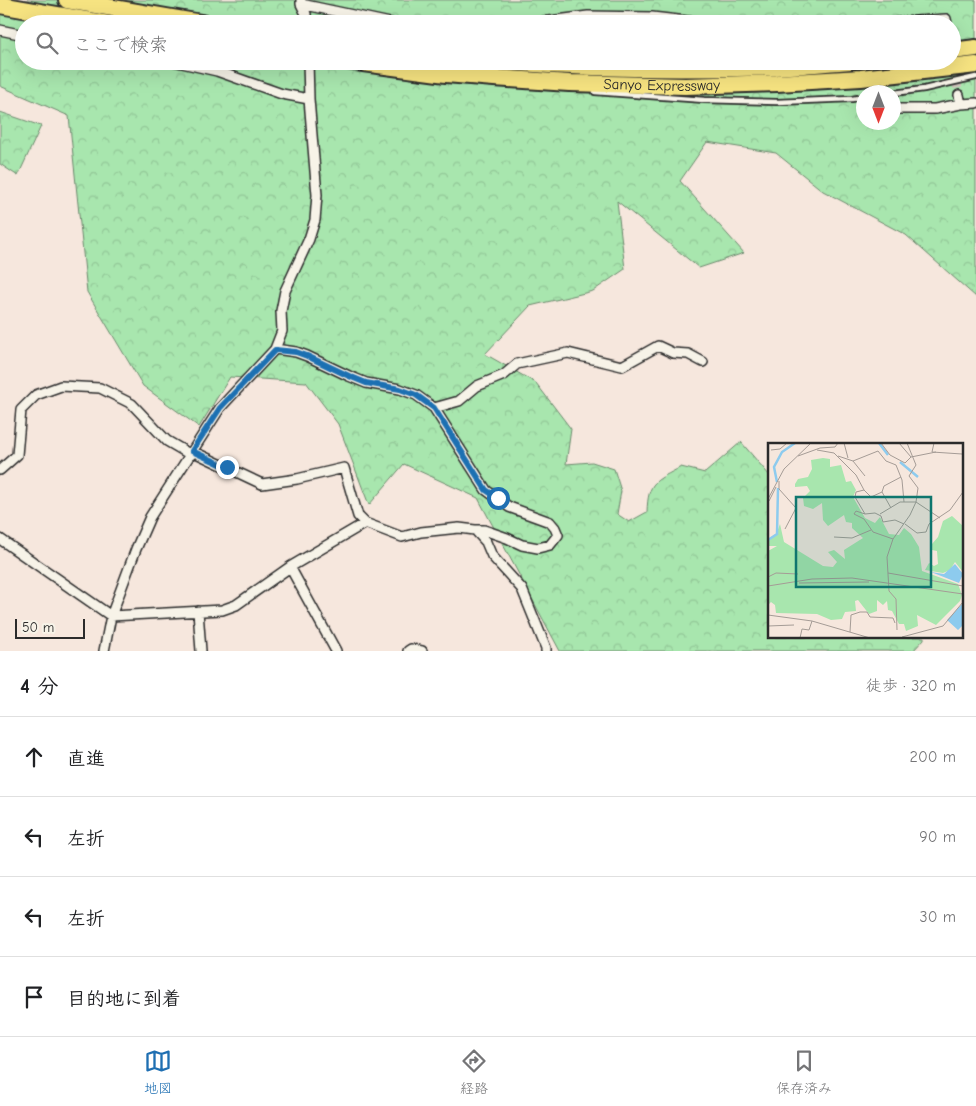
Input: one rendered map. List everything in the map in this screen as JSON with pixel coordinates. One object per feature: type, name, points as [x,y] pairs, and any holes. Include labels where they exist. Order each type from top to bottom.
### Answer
[{"type":"highway","points":[[67,0],[154,15]]},
{"type":"highway","points":[[0,5],[57,15]]},
{"type":"highway","name":"Sanyo Expressway","points":[[961,67],[976,65]]},
{"type":"highway","name":"Sanyo Expressway","points":[[416,70],[446,74],[484,70]]},
{"type":"highway","name":"Sanyo Expressway","points":[[499,70],[569,82],[685,86],[861,78],[932,70]]},
{"type":"street","points":[[305,15],[301,2],[357,15]]},
{"type":"street","points":[[0,30],[15,33]]},
{"type":"street","points":[[213,70],[282,94],[308,99]]},
{"type":"street","points":[[104,651],[111,616],[150,517],[220,408],[275,350],[282,331],[285,291],[315,220],[317,195],[308,99],[308,70]]},
{"type":"street","points":[[901,109],[935,109],[960,99],[976,103]]},
{"type":"street","points":[[434,408],[459,401],[477,386],[504,375],[517,364],[568,353],[622,366],[658,346],[673,353],[688,354],[703,362]]},
{"type":"street","points":[[0,470],[17,455],[21,410],[36,395],[61,386],[100,388],[132,404],[167,441],[262,484],[297,479],[344,468],[358,516],[365,523],[402,537],[421,532],[459,528],[484,530],[522,545],[538,548],[550,545],[558,535],[550,522],[509,507],[486,490],[434,408],[416,395],[400,389],[366,383],[296,352],[275,350]]},
{"type":"street","points":[[0,539],[111,616],[222,610],[236,605],[290,567],[365,523]]},
{"type":"street","points":[[475,530],[486,542],[492,556],[522,589],[546,651]]},
{"type":"street","points":[[290,567],[336,651]]},
{"type":"street","points":[[198,611],[202,651]]},
{"type":"street","points":[[408,651],[411,649],[422,651]]},
{"type":"lane","points":[[972,46],[976,43]]},
{"type":"lane","points":[[496,70],[558,88]]},
{"type":"lane","points":[[901,92],[924,89],[976,77]]},
{"type":"lane","points":[[587,91],[704,100],[777,102],[856,98]]},
{"type":"green space","points":[[0,0],[976,0],[976,297],[906,235],[823,191],[776,153],[707,142],[680,181],[744,253],[699,268],[617,201],[625,269],[593,291],[530,306],[485,354],[536,383],[571,429],[566,464],[592,462],[614,469],[621,491],[617,514],[629,522],[647,512],[649,493],[660,479],[681,467],[705,473],[741,442],[768,474],[768,638],[924,638],[913,651],[560,651],[478,498],[404,464],[369,505],[338,424],[306,382],[230,377],[199,427],[143,386],[87,292],[69,116],[0,86]]},
{"type":"green space","points":[[0,112],[41,126],[18,176],[0,164]]},
{"type":"tunnel","points":[[955,70],[959,95]]},
{"type":"route","points":[[227,467],[192,451],[220,408],[275,350],[296,352],[366,383],[400,389],[416,395],[434,408],[486,490],[498,498]]}]
